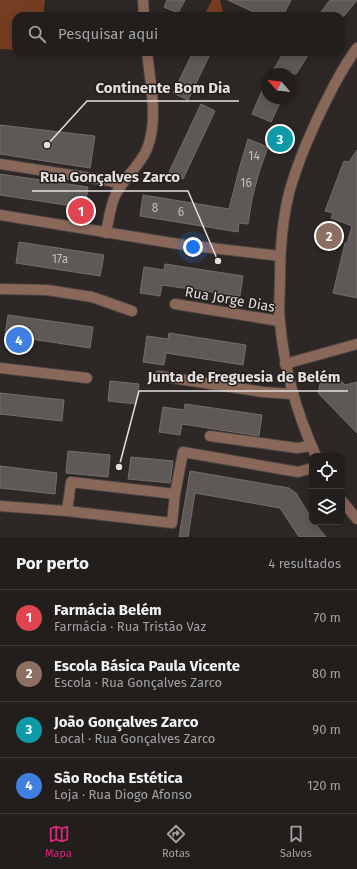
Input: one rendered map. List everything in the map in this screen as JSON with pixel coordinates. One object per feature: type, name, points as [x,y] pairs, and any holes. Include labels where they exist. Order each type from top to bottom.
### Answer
[{"type":"street","points":[[143,0],[144,12]]},
{"type":"street","points":[[314,453],[292,394],[286,364],[279,321],[280,256],[285,212],[296,171],[312,129],[341,71],[357,48]]},
{"type":"street","points":[[106,233],[113,201],[146,150],[152,129],[148,56]]},
{"type":"street","points":[[0,164],[110,181],[122,185]]},
{"type":"street","points":[[0,215],[178,244],[280,256]]},
{"type":"street","points":[[0,289],[47,290],[92,297],[132,311]]},
{"type":"street","name":"Rua Jorge Dias","points":[[175,304],[279,321]]},
{"type":"street","points":[[286,364],[357,344]]},
{"type":"street","points":[[0,368],[87,378]]},
{"type":"street","points":[[159,376],[263,392],[292,394]]},
{"type":"street","points":[[210,436],[297,448],[311,446]]},
{"type":"street","points":[[0,506],[67,511],[172,523],[182,452],[298,472],[309,469]]},
{"type":"street","points":[[67,511],[71,482],[175,494]]},
{"type":"street","points":[[345,505],[357,520]]},
{"type":"shaded area","points":[[0,0],[45,0],[44,12],[12,12],[12,50],[0,49]]},
{"type":"shaded area","points":[[212,0],[220,0],[223,12],[206,12]]},
{"type":"building","points":[[167,0],[185,0],[179,12],[164,7]]},
{"type":"building","points":[[228,0],[291,0],[285,12],[254,12]]},
{"type":"building","points":[[330,0],[357,0],[345,15],[345,12],[321,12]]},
{"type":"building","points":[[191,56],[209,56],[188,100],[173,93]]},
{"type":"building","points":[[282,56],[307,56],[297,72],[297,68],[275,68]]},
{"type":"building","points":[[261,93],[261,104],[279,104],[271,122],[252,114]]},
{"type":"building","points":[[201,104],[215,111],[183,179],[169,172]]},
{"type":"building","points":[[0,125],[95,136],[90,168],[0,154]]},
{"type":"building","points":[[248,139],[268,147],[259,172],[252,199],[248,224],[239,223],[238,232],[140,216],[143,195],[229,209]]},
{"type":"building","points":[[357,150],[357,298],[333,293],[345,243],[347,243],[352,226],[331,218],[333,213],[325,211],[344,161],[349,162]]},
{"type":"building","points":[[0,174],[88,187],[85,208],[0,195]]},
{"type":"building","points":[[19,242],[104,255],[100,276],[16,263]]},
{"type":"building","points":[[165,264],[243,276],[240,296],[162,285],[160,296],[140,293],[144,267],[164,270]]},
{"type":"building","points":[[8,315],[93,327],[90,348],[5,335]]},
{"type":"building","points":[[169,333],[246,345],[243,365],[166,353],[164,365],[143,362],[147,336],[168,339]]},
{"type":"building","points":[[336,376],[345,385],[357,382],[357,433],[318,393],[321,380]]},
{"type":"building","points":[[110,381],[139,384],[136,404],[108,401]]},
{"type":"building","points":[[0,393],[64,400],[62,421],[0,414]]},
{"type":"building","points":[[185,404],[262,415],[259,436],[182,424],[180,435],[159,432],[163,407],[184,410]]},
{"type":"building","points":[[68,451],[110,455],[108,477],[66,473]]},
{"type":"building","points":[[131,457],[173,461],[170,483],[128,479]]},
{"type":"building","points":[[0,466],[57,473],[55,494],[0,488]]},
{"type":"building","points":[[190,471],[289,488],[296,493],[309,514],[309,525],[316,525],[326,537],[299,537],[280,508],[195,493],[188,537],[179,537]]},
{"type":"place","name":"João Gonçalves Zarco","points":[[280,139]]},
{"type":"place","name":"Continente Bom Dia","points":[[47,145]]},
{"type":"place","name":"Farmácia Belém","points":[[81,211]]},
{"type":"place","name":"Escola Básica Paula Vicente","points":[[329,236]]},
{"type":"place","name":"Rua Gonçalves Zarco","points":[[218,261]]},
{"type":"place","name":"São Rocha Estética","points":[[19,340]]},
{"type":"place","name":"Junta de Freguesia de Belém","points":[[119,467]]}]
